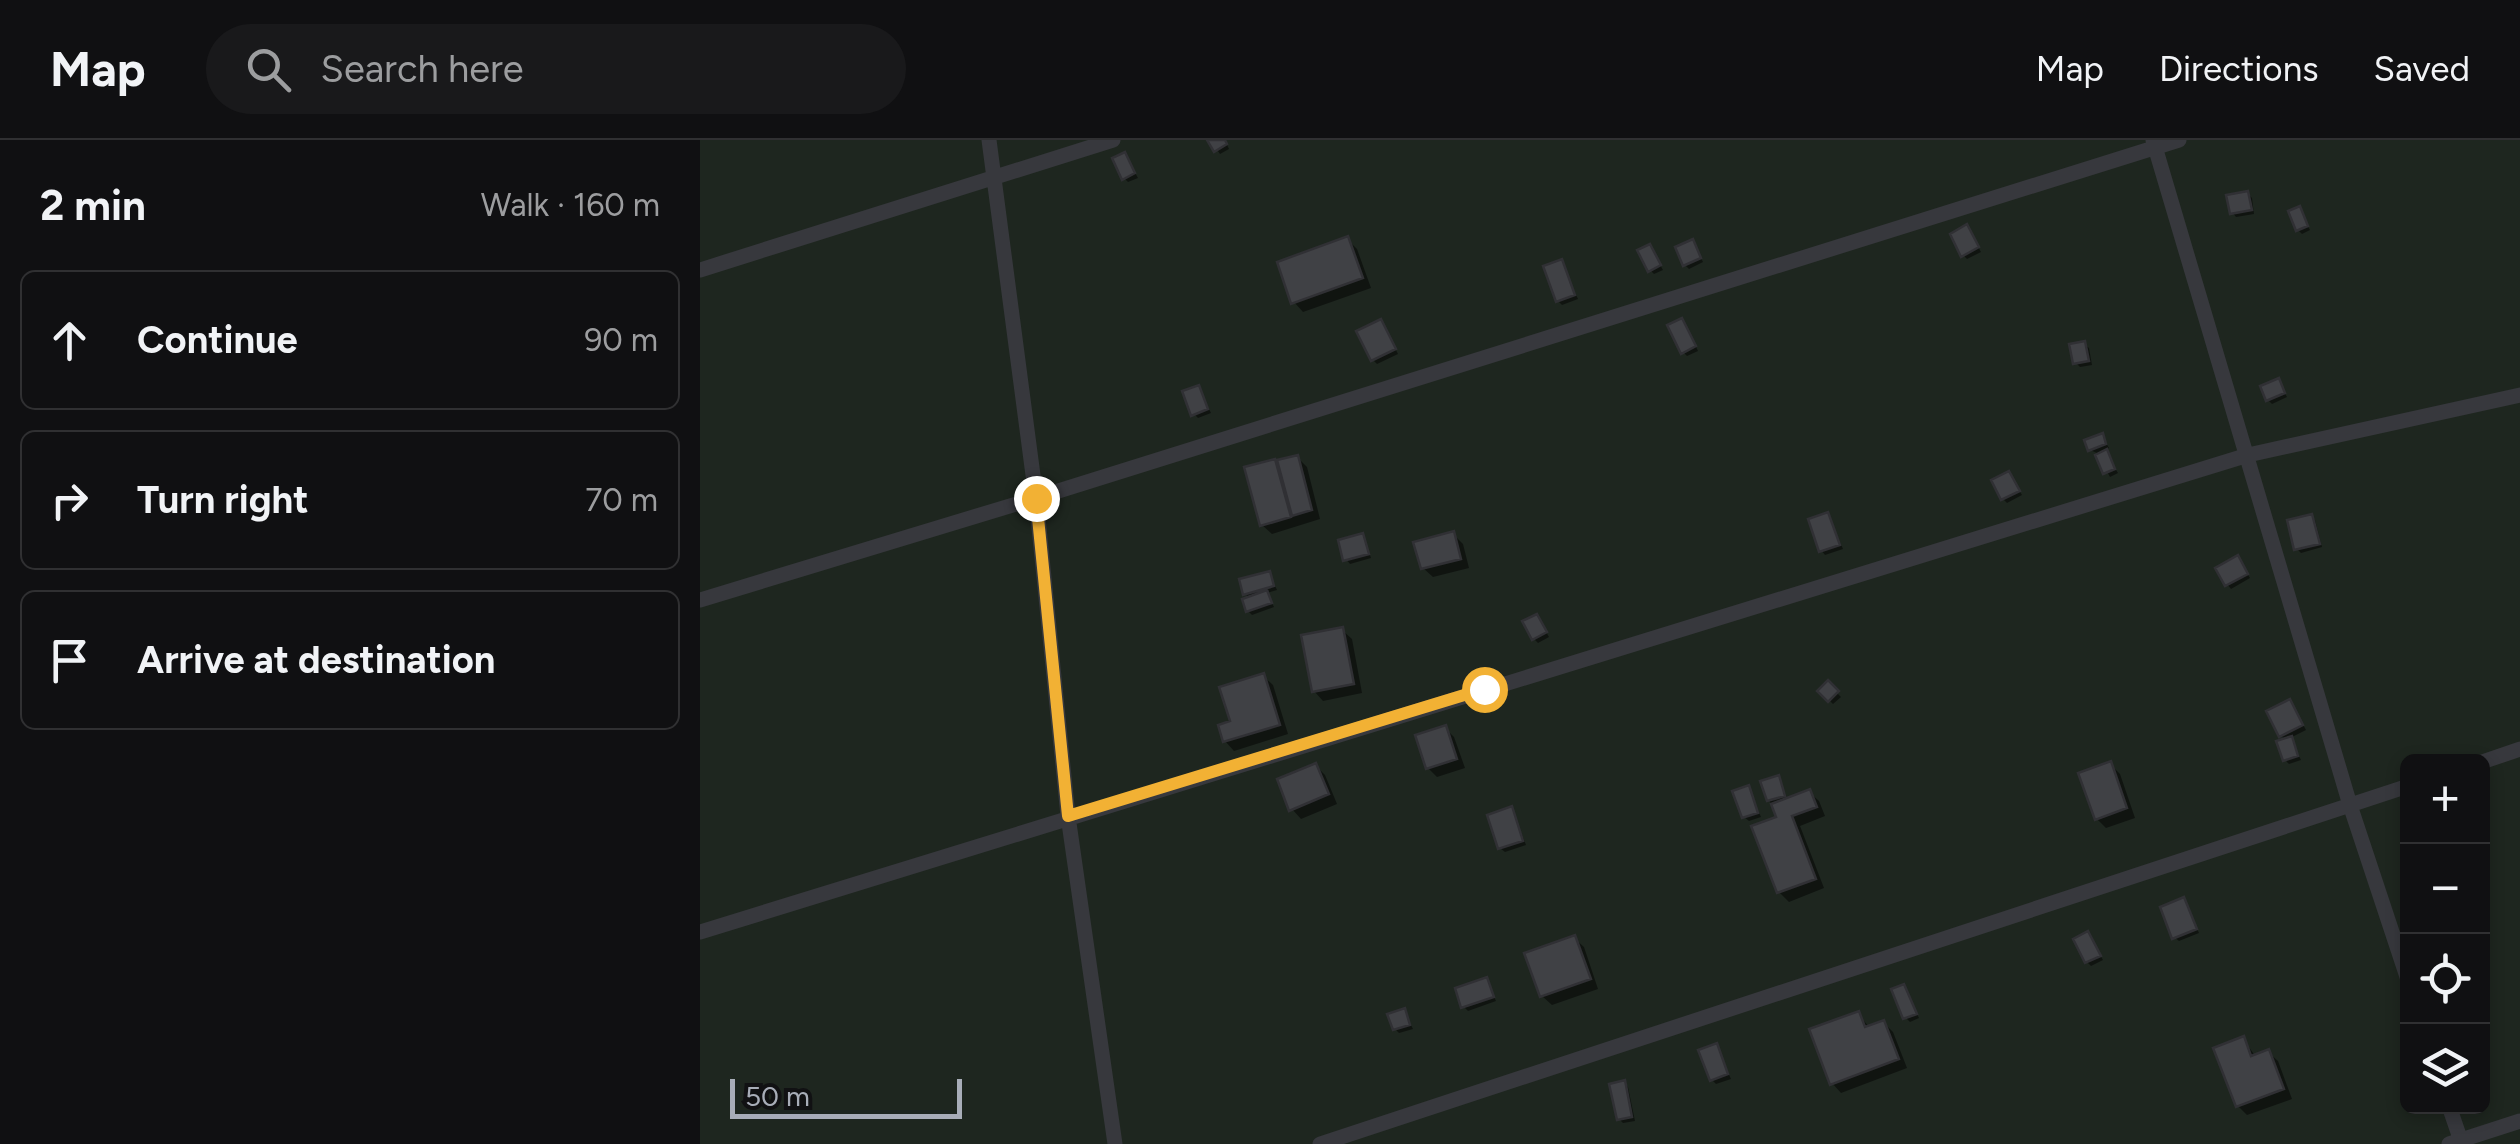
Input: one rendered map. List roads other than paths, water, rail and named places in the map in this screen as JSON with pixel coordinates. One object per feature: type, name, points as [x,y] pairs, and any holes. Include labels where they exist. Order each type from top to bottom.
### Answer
[{"type":"lane","points":[[989,140],[1036,498],[1068,816],[1115,1144]]},
{"type":"lane","points":[[700,270],[1112,140]]},
{"type":"lane","points":[[700,600],[1036,498],[2154,143],[2179,140]]},
{"type":"lane","points":[[2154,143],[2350,805],[2400,956]]},
{"type":"lane","points":[[700,932],[2248,456],[2520,395]]},
{"type":"lane","points":[[2490,759],[2520,749]]},
{"type":"lane","points":[[1320,1144],[2400,789]]},
{"type":"lane","points":[[2452,1114],[2457,1143],[2520,1121]]}]
